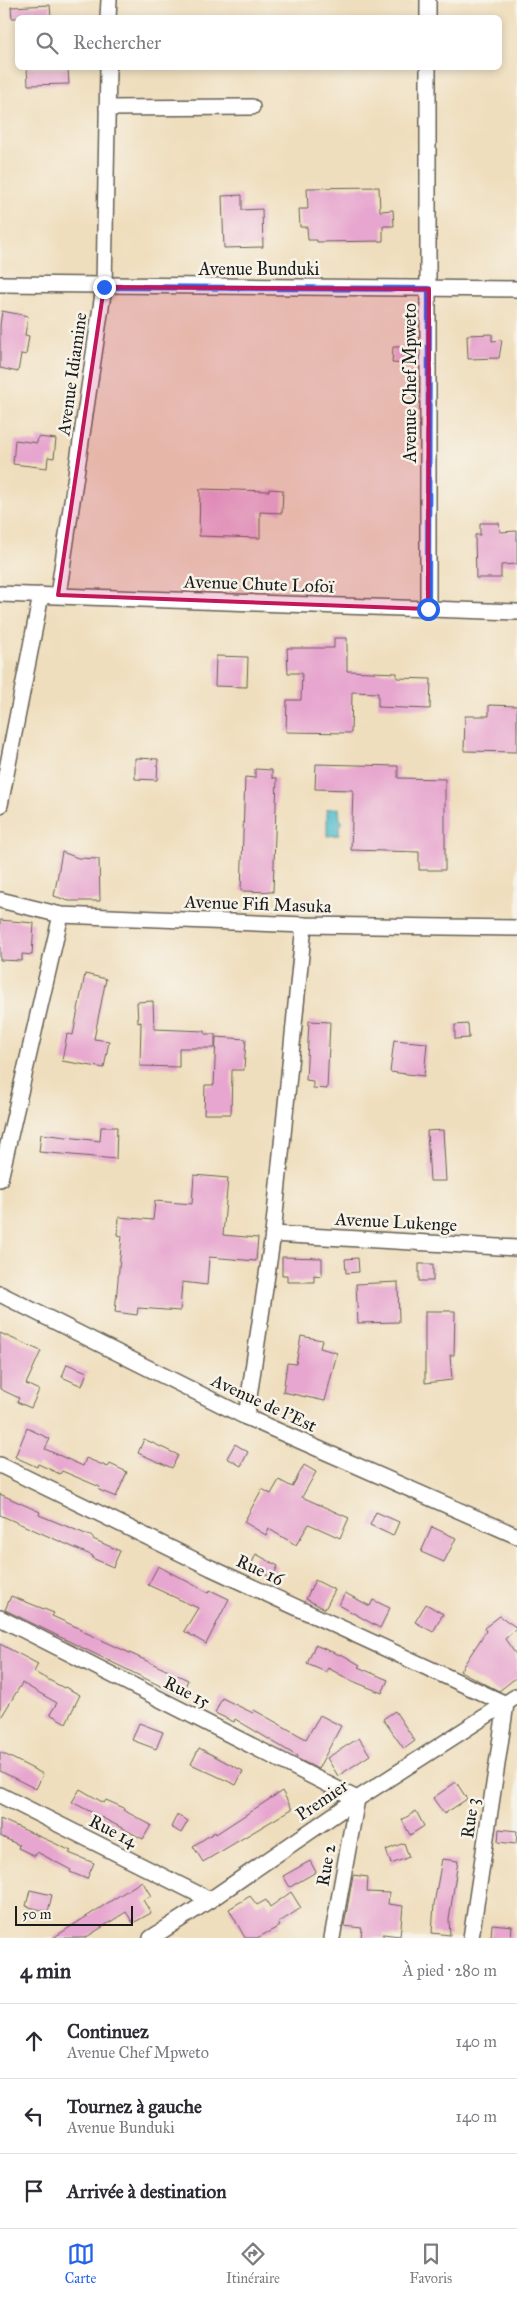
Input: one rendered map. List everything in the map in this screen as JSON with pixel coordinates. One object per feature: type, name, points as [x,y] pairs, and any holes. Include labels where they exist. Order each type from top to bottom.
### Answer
[{"type":"street","points":[[108,15],[109,0]]},
{"type":"street","points":[[428,0],[428,15]]},
{"type":"street","name":"Avenue Idiamine","points":[[58,595],[104,287],[108,70]]},
{"type":"street","name":"Avenue Chef Mpweto","points":[[428,70],[428,609]]},
{"type":"street","points":[[107,108],[252,107]]},
{"type":"street","name":"Avenue Bunduki","points":[[0,284],[104,287],[517,289]]},
{"type":"street","name":"Avenue Chute Lofoï","points":[[0,594],[517,612]]},
{"type":"street","points":[[0,806],[41,595]]},
{"type":"street","name":"Avenue Fifi Masuka","points":[[0,900],[61,915],[304,925],[517,928]]},
{"type":"street","points":[[0,1179],[61,915]]},
{"type":"street","points":[[246,1417],[273,1234],[304,925]]},
{"type":"street","name":"Avenue Lukenge","points":[[273,1234],[517,1248]]},
{"type":"street","name":"Avenue de l'Est","points":[[0,1294],[246,1417],[517,1536]]},
{"type":"street","name":"Rue 16","points":[[0,1465],[211,1568],[512,1700]]},
{"type":"street","name":"Rue 15","points":[[0,1618],[357,1799]]},
{"type":"street","name":"Premier","points":[[151,1938],[210,1900],[357,1799],[512,1700]]},
{"type":"street","name":"Rue 3","points":[[471,1938],[512,1700]]},
{"type":"street","name":"Rue 14","points":[[0,1795],[210,1900]]},
{"type":"street","name":"Rue 2","points":[[332,1938],[357,1799]]},
{"type":"street","points":[[176,1938],[179,1920]]},
{"type":"highlighted area","points":[[104,287],[429,289],[428,609],[58,595]]},
{"type":"water","points":[[339,808],[340,819],[343,822],[339,827],[339,835],[327,836],[327,809]]},
{"type":"building","points":[[50,5],[51,15],[15,15],[15,18],[12,18],[11,7]]},
{"type":"building","points":[[27,70],[68,70],[69,84],[28,85]]},
{"type":"building","points":[[379,187],[380,211],[393,210],[394,226],[383,226],[383,241],[317,242],[317,240],[308,240],[307,227],[300,227],[299,209],[308,209],[307,188]]},
{"type":"building","points":[[242,195],[242,210],[262,209],[263,247],[224,248],[222,196]]},
{"type":"building","points":[[2,311],[28,316],[25,335],[29,336],[26,355],[21,354],[18,372],[0,368],[0,325]]},
{"type":"building","points":[[492,334],[492,341],[502,340],[499,358],[468,359],[467,335]]},
{"type":"building","points":[[393,347],[406,347],[405,364],[392,363]]},
{"type":"building","points":[[38,437],[56,439],[54,458],[48,457],[47,468],[13,464],[15,440],[37,443]]},
{"type":"building","points":[[200,489],[283,490],[282,513],[260,512],[260,538],[199,536]]},
{"type":"building","points":[[480,523],[499,523],[500,532],[517,531],[517,564],[501,565],[501,578],[476,578],[475,535],[480,535]]},
{"type":"building","points":[[334,638],[347,638],[347,671],[397,673],[397,678],[431,679],[430,709],[378,707],[378,693],[352,692],[351,733],[286,732],[287,700],[301,700],[302,673],[288,673],[287,648],[334,648]]},
{"type":"building","points":[[216,656],[248,657],[247,687],[215,686]]},
{"type":"building","points":[[489,705],[517,706],[517,752],[464,751],[465,716],[489,716]]},
{"type":"building","points":[[135,758],[158,759],[157,780],[135,779]]},
{"type":"building","points":[[316,764],[398,766],[398,778],[445,779],[445,870],[419,870],[419,852],[351,850],[353,790],[315,789]]},
{"type":"building","points":[[255,769],[272,770],[272,778],[277,778],[273,892],[241,891],[245,777],[255,778]]},
{"type":"building","points":[[62,852],[78,858],[99,859],[100,901],[69,901],[54,896]]},
{"type":"building","points":[[0,920],[34,923],[32,955],[22,954],[22,961],[0,960]]},
{"type":"building","points":[[85,974],[106,979],[94,1039],[109,1041],[104,1068],[62,1061],[67,1034],[73,1035]]},
{"type":"building","points":[[153,1001],[154,1029],[205,1031],[205,1034],[215,1034],[215,1048],[179,1048],[179,1067],[140,1066],[141,1022],[138,1023],[137,1002]]},
{"type":"building","points":[[309,1021],[330,1022],[327,1089],[313,1088],[313,1081],[306,1080]]},
{"type":"building","points":[[468,1024],[469,1038],[455,1039],[455,1025]]},
{"type":"building","points":[[216,1037],[246,1039],[244,1070],[232,1070],[231,1114],[204,1114],[205,1085],[214,1085]]},
{"type":"building","points":[[394,1040],[427,1043],[424,1076],[390,1072]]},
{"type":"building","points":[[101,1127],[117,1127],[116,1159],[39,1152],[41,1134],[100,1141]]},
{"type":"building","points":[[443,1130],[446,1181],[430,1181],[427,1131]]},
{"type":"building","points":[[194,1175],[228,1178],[223,1235],[258,1238],[256,1261],[209,1257],[207,1285],[182,1282],[180,1311],[138,1308],[137,1315],[115,1312],[122,1236],[118,1235],[119,1217],[153,1220],[155,1201],[192,1204]]},
{"type":"building","points":[[282,1257],[322,1258],[322,1276],[314,1275],[314,1282],[287,1282],[287,1275],[282,1275]]},
{"type":"building","points":[[358,1258],[359,1272],[346,1273],[345,1259]]},
{"type":"building","points":[[419,1264],[433,1264],[433,1281],[419,1281]]},
{"type":"building","points":[[398,1282],[399,1322],[358,1323],[356,1284]]},
{"type":"building","points":[[425,1311],[455,1311],[454,1355],[450,1355],[452,1380],[425,1383]]},
{"type":"building","points":[[0,1333],[41,1351],[26,1384],[39,1390],[31,1408],[17,1402],[19,1398],[0,1389]]},
{"type":"building","points":[[301,1336],[322,1340],[320,1348],[337,1353],[325,1401],[283,1392],[287,1363],[296,1364]]},
{"type":"building","points":[[67,1364],[87,1372],[82,1386],[62,1377]]},
{"type":"building","points":[[27,1428],[50,1439],[45,1449],[83,1466],[86,1458],[108,1467],[110,1464],[127,1472],[116,1497],[99,1490],[100,1487],[62,1471],[60,1474],[38,1464],[37,1467],[15,1457]]},
{"type":"building","points":[[144,1439],[178,1455],[172,1468],[138,1453]]},
{"type":"building","points":[[235,1444],[248,1452],[241,1466],[227,1458]]},
{"type":"building","points":[[304,1465],[316,1472],[302,1497],[349,1518],[340,1538],[309,1524],[296,1545],[269,1529],[266,1535],[244,1522],[262,1489],[271,1494],[279,1480],[292,1487]]},
{"type":"building","points":[[0,1494],[40,1512],[39,1515],[93,1537],[93,1539],[120,1551],[113,1567],[92,1558],[93,1556],[0,1515]]},
{"type":"building","points":[[376,1512],[399,1522],[393,1536],[370,1525]]},
{"type":"building","points":[[432,1527],[456,1538],[444,1562],[421,1552]]},
{"type":"building","points":[[256,1554],[278,1566],[272,1578],[250,1567]]},
{"type":"building","points":[[158,1566],[209,1593],[210,1590],[229,1599],[206,1644],[184,1631],[198,1608],[148,1585]]},
{"type":"building","points":[[315,1580],[335,1590],[325,1609],[306,1599]]},
{"type":"building","points":[[345,1593],[370,1606],[373,1600],[390,1608],[380,1628],[339,1605]]},
{"type":"building","points":[[11,1596],[54,1613],[52,1616],[188,1680],[181,1696],[5,1610]]},
{"type":"building","points":[[426,1604],[443,1614],[433,1632],[415,1622]]},
{"type":"building","points":[[500,1616],[517,1628],[505,1639],[517,1656],[517,1677],[499,1691],[460,1671],[486,1631],[484,1628]]},
{"type":"building","points":[[0,1644],[38,1664],[34,1672],[80,1695],[66,1723],[50,1714],[57,1703],[22,1683],[0,1719]]},
{"type":"building","points":[[315,1645],[341,1654],[360,1665],[358,1667],[388,1680],[382,1693],[350,1680],[328,1668],[326,1672],[307,1664]]},
{"type":"building","points":[[222,1698],[253,1713],[254,1710],[306,1739],[320,1715],[341,1726],[318,1769],[296,1758],[297,1756],[235,1719],[234,1722],[215,1713]]},
{"type":"building","points":[[395,1711],[415,1741],[404,1749],[383,1719]]},
{"type":"building","points":[[139,1723],[163,1732],[156,1749],[132,1740]]},
{"type":"building","points":[[359,1738],[370,1755],[338,1776],[327,1758]]},
{"type":"building","points":[[199,1748],[243,1771],[236,1785],[191,1764]]},
{"type":"building","points":[[0,1752],[43,1774],[36,1789],[0,1771]]},
{"type":"building","points":[[456,1782],[467,1799],[444,1814],[433,1798]]},
{"type":"building","points":[[80,1789],[104,1803],[106,1800],[124,1808],[123,1810],[151,1825],[143,1839],[72,1802]]},
{"type":"building","points":[[282,1791],[292,1809],[203,1862],[193,1846],[215,1832],[216,1834]]},
{"type":"building","points":[[416,1811],[424,1826],[410,1835],[402,1820]]},
{"type":"building","points":[[177,1815],[188,1821],[181,1833],[171,1827]]},
{"type":"building","points":[[0,1819],[71,1851],[69,1853],[94,1863],[87,1879],[70,1872],[71,1870],[37,1852],[35,1856],[18,1848],[19,1845],[0,1836]]},
{"type":"building","points":[[499,1829],[517,1831],[516,1844],[498,1842]]},
{"type":"building","points":[[404,1843],[409,1857],[391,1864],[386,1850]]},
{"type":"building","points":[[442,1859],[458,1861],[449,1920],[450,1935],[432,1933],[434,1904]]},
{"type":"building","points":[[310,1861],[316,1872],[290,1887],[283,1876]]},
{"type":"building","points":[[353,1875],[368,1877],[367,1892],[389,1893],[388,1904],[403,1906],[400,1936],[383,1934],[383,1938],[361,1938],[362,1928],[344,1926]]},
{"type":"building","points":[[142,1881],[151,1896],[143,1900],[151,1913],[133,1923],[126,1912],[85,1938],[53,1938]]},
{"type":"building","points":[[30,1890],[52,1895],[48,1912],[26,1906]]},
{"type":"building","points":[[291,1892],[301,1908],[278,1923],[280,1926],[257,1938],[245,1938],[229,1909],[250,1896],[257,1905],[266,1900],[270,1907]]},
{"type":"building","points":[[492,1924],[512,1926],[511,1938],[491,1937]]},
{"type":"route","points":[[104,287],[429,289],[428,609]]}]
